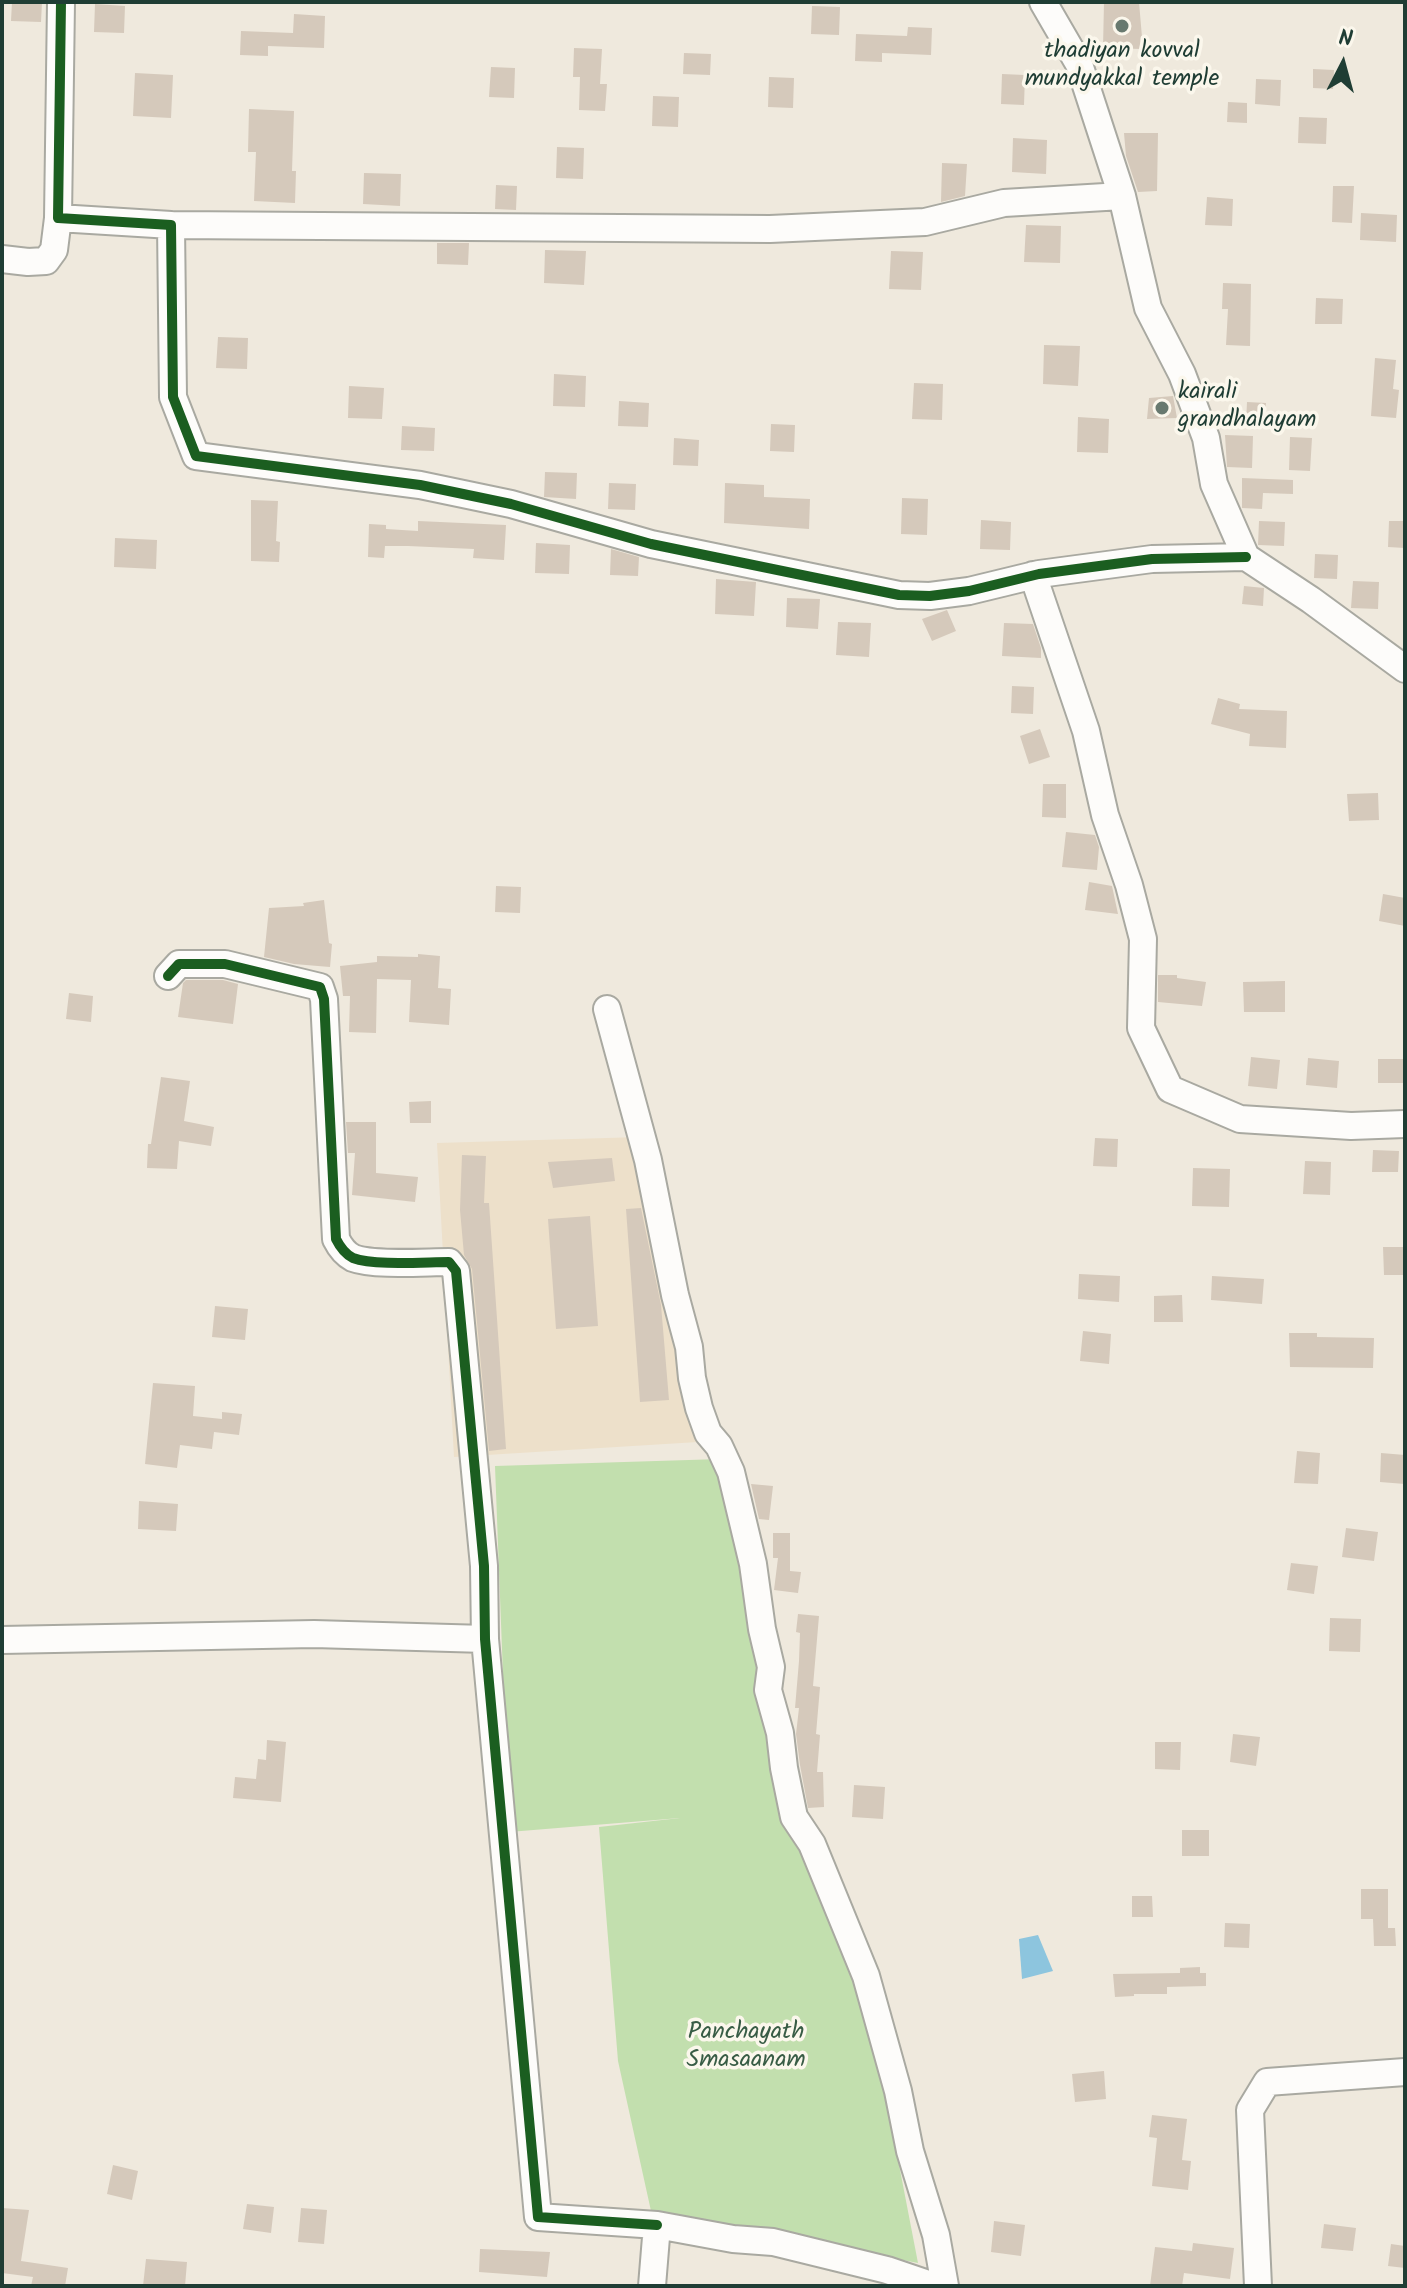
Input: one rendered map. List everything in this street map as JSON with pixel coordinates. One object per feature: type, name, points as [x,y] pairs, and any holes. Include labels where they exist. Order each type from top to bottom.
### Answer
[{"type":"street","points":[[2,259],[46,261],[54,250],[58,218],[61,2]]},
{"type":"street","points":[[1043,2],[1079,64],[1122,196],[1148,308],[1182,374],[1206,438],[1214,484],[1246,557],[1405,669]]},
{"type":"street","points":[[58,218],[171,225],[770,229],[925,222],[1004,203],[1122,196]]},
{"type":"street","points":[[171,225],[173,397],[196,456],[420,485],[511,504],[651,544],[899,595],[930,596],[969,591],[1033,575],[1152,559],[1246,557]]},
{"type":"street","points":[[1033,575],[1086,731],[1105,815],[1143,939],[1141,1028],[1170,1089],[1240,1119],[1351,1126],[1405,1124]]},
{"type":"street","points":[[168,976],[179,964],[225,964],[320,987],[324,999],[336,1239],[341,1249],[351,1257],[368,1261],[449,1262],[456,1271],[484,1566],[485,1639],[538,2217],[657,2225],[805,2249],[887,2270],[923,2285]]},
{"type":"street","points":[[607,1009],[648,1160],[675,1295],[689,1347],[699,1408],[708,1433],[719,1446],[731,1472],[753,1564],[771,1667],[768,1690],[780,1733],[794,1817],[812,1844],[866,1976],[898,2091],[910,2151],[936,2235],[945,2286]]},
{"type":"street","points":[[2,1640],[314,1634],[485,1639]]},
{"type":"street","points":[[1258,2286],[1250,2110],[1267,2082],[1405,2072]]},
{"type":"street","points":[[652,2286],[657,2225]]},
{"type":"shaded area","points":[[640,1137],[698,1442],[454,1457],[437,1143]]},
{"type":"green space","name":"Panchayath Smasaanam","points":[[721,1459],[784,1808],[861,1968],[918,2263],[651,2211],[618,2061],[599,1827],[680,1818],[509,1832],[495,1466]]},
{"type":"water","points":[[1038,1935],[1053,1971],[1022,1979],[1019,1939]]},
{"type":"building","points":[[12,2],[42,2],[41,22],[11,21]]},
{"type":"building","name":"thadiyan kovval mundyakkal temple","points":[[1104,2],[1139,2],[1143,49],[1103,48]]},
{"type":"building","points":[[95,4],[125,6],[124,33],[94,32]]},
{"type":"building","points":[[812,6],[840,7],[839,35],[811,34]]},
{"type":"building","points":[[294,14],[325,16],[324,48],[268,46],[268,56],[240,55],[241,31],[293,33]]},
{"type":"building","points":[[908,27],[932,28],[931,55],[882,53],[882,62],[855,61],[856,34],[907,36]]},
{"type":"building","points":[[574,48],[602,49],[600,84],[607,84],[605,111],[579,110],[580,77],[573,77]]},
{"type":"building","points":[[684,53],[711,54],[710,75],[683,74]]},
{"type":"building","points":[[491,67],[515,68],[514,98],[489,97]]},
{"type":"building","points":[[1313,69],[1334,70],[1333,89],[1313,88]]},
{"type":"building","points":[[135,73],[173,75],[171,118],[133,116]]},
{"type":"building","points":[[1002,74],[1025,75],[1024,105],[1001,104]]},
{"type":"building","points":[[769,77],[794,78],[793,108],[768,107]]},
{"type":"building","points":[[1256,79],[1281,80],[1280,106],[1255,104]]},
{"type":"building","points":[[653,96],[679,97],[678,127],[652,126]]},
{"type":"building","points":[[1228,102],[1247,103],[1247,123],[1227,122]]},
{"type":"building","points":[[249,109],[294,111],[292,171],[296,171],[295,203],[254,201],[256,152],[248,152]]},
{"type":"building","points":[[1299,117],[1327,118],[1326,144],[1298,143]]},
{"type":"building","points":[[1124,133],[1158,133],[1157,191],[1138,192],[1126,156]]},
{"type":"building","points":[[1013,138],[1047,140],[1046,174],[1012,172]]},
{"type":"building","points":[[557,147],[584,148],[583,179],[556,178]]},
{"type":"building","points":[[942,163],[967,164],[965,196],[941,202]]},
{"type":"building","points":[[364,173],[401,174],[400,206],[363,204]]},
{"type":"building","points":[[496,185],[517,186],[516,210],[495,209]]},
{"type":"building","points":[[1333,186],[1354,186],[1352,223],[1332,222]]},
{"type":"building","points":[[1207,197],[1233,199],[1232,226],[1205,225]]},
{"type":"building","points":[[1361,213],[1397,215],[1396,242],[1360,240]]},
{"type":"building","points":[[1026,225],[1061,226],[1060,263],[1024,262]]},
{"type":"building","points":[[437,243],[469,243],[468,265],[437,264]]},
{"type":"building","points":[[545,250],[586,251],[584,285],[544,283]]},
{"type":"building","points":[[891,251],[923,252],[921,290],[889,289]]},
{"type":"building","points":[[1223,283],[1251,284],[1250,346],[1226,345],[1228,309],[1222,309]]},
{"type":"building","points":[[1316,298],[1343,299],[1342,324],[1315,324]]},
{"type":"building","points":[[218,337],[248,338],[247,369],[216,368]]},
{"type":"building","points":[[1044,345],[1080,346],[1078,386],[1043,384]]},
{"type":"building","points":[[1375,358],[1396,360],[1393,389],[1399,390],[1396,418],[1371,416]]},
{"type":"building","points":[[554,374],[586,376],[585,407],[553,406]]},
{"type":"building","points":[[914,383],[943,384],[942,420],[912,419]]},
{"type":"building","points":[[349,386],[384,388],[382,419],[348,418]]},
{"type":"building","name":"kairali grandhalayam","points":[[1173,396],[1177,418],[1147,419],[1149,398]]},
{"type":"building","points":[[619,401],[649,403],[648,427],[618,426]]},
{"type":"building","points":[[1247,402],[1266,403],[1265,425],[1246,424]]},
{"type":"building","points":[[1078,417],[1109,419],[1108,453],[1077,452]]},
{"type":"building","points":[[771,424],[795,425],[794,452],[770,451]]},
{"type":"building","points":[[402,426],[435,428],[434,451],[401,450]]},
{"type":"building","points":[[1225,435],[1253,436],[1252,468],[1227,467]]},
{"type":"building","points":[[1290,437],[1312,438],[1310,471],[1289,470]]},
{"type":"building","points":[[674,438],[699,440],[698,466],[673,465]]},
{"type":"building","points":[[545,472],[577,473],[576,499],[544,497]]},
{"type":"building","points":[[1242,478],[1293,480],[1293,494],[1263,493],[1262,509],[1242,508]]},
{"type":"building","points":[[609,483],[636,484],[635,510],[608,509]]},
{"type":"building","points":[[725,483],[764,485],[764,497],[810,499],[809,529],[724,523]]},
{"type":"building","points":[[902,498],[928,499],[927,535],[901,534]]},
{"type":"building","points":[[251,500],[278,501],[276,541],[280,542],[279,562],[251,561]]},
{"type":"building","points":[[981,520],[1011,522],[1010,550],[980,549]]},
{"type":"building","points":[[418,521],[506,525],[504,560],[473,558],[474,549],[408,546],[385,546],[384,558],[368,557],[369,524],[386,525],[386,529],[418,531]]},
{"type":"building","points":[[1259,521],[1285,522],[1284,546],[1258,545]]},
{"type":"building","points":[[1389,521],[1405,521],[1405,548],[1388,547]]},
{"type":"building","points":[[115,538],[157,540],[156,569],[114,567]]},
{"type":"building","points":[[536,543],[570,545],[569,574],[535,573]]},
{"type":"building","points":[[611,549],[639,557],[638,576],[610,575]]},
{"type":"building","points":[[1315,554],[1338,555],[1337,579],[1314,578]]},
{"type":"building","points":[[716,579],[756,582],[754,616],[715,614]]},
{"type":"building","points":[[1353,581],[1379,582],[1378,609],[1351,608]]},
{"type":"building","points":[[1244,586],[1264,588],[1263,606],[1242,604]]},
{"type":"building","points":[[787,598],[820,599],[818,629],[786,627]]},
{"type":"building","points":[[947,610],[956,631],[932,641],[922,619]]},
{"type":"building","points":[[838,622],[871,623],[869,657],[836,655]]},
{"type":"building","points":[[1004,623],[1033,624],[1041,658],[1002,656]]},
{"type":"building","points":[[1012,686],[1034,687],[1033,714],[1011,713]]},
{"type":"building","points":[[1218,698],[1240,704],[1239,709],[1287,711],[1286,748],[1249,746],[1250,734],[1211,724]]},
{"type":"building","points":[[1040,729],[1050,757],[1029,764],[1020,736]]},
{"type":"building","points":[[1043,784],[1066,784],[1066,818],[1042,817]]},
{"type":"building","points":[[1378,793],[1379,820],[1349,821],[1347,794]]},
{"type":"building","points":[[1066,832],[1095,835],[1099,847],[1097,870],[1062,867]]},
{"type":"building","points":[[1089,882],[1112,886],[1118,914],[1085,910]]},
{"type":"building","points":[[496,886],[521,887],[520,913],[495,912]]},
{"type":"building","points":[[1383,894],[1405,898],[1405,926],[1379,921]]},
{"type":"building","points":[[324,900],[329,943],[332,944],[330,967],[294,964],[264,957],[269,908],[304,906],[303,903]]},
{"type":"building","points":[[418,954],[440,956],[438,988],[451,989],[449,1025],[409,1022],[411,980],[377,979],[376,1033],[349,1032],[350,996],[343,996],[340,966],[377,962],[377,956],[418,957]]},
{"type":"building","points":[[1158,975],[1177,975],[1177,978],[1206,982],[1202,1006],[1158,1002]]},
{"type":"building","points":[[186,980],[223,980],[238,984],[233,1024],[178,1017]]},
{"type":"building","points":[[1285,981],[1285,1012],[1244,1012],[1243,982]]},
{"type":"building","points":[[69,993],[93,996],[91,1022],[66,1019]]},
{"type":"building","points":[[1251,1057],[1280,1060],[1277,1089],[1248,1086]]},
{"type":"building","points":[[1308,1058],[1339,1061],[1337,1088],[1306,1085]]},
{"type":"building","points":[[1378,1059],[1405,1059],[1405,1083],[1378,1083]]},
{"type":"building","points":[[161,1077],[190,1081],[184,1121],[214,1127],[211,1146],[179,1141],[177,1169],[147,1168],[148,1144],[151,1144]]},
{"type":"building","points":[[431,1101],[431,1123],[410,1123],[409,1102]]},
{"type":"building","points":[[346,1122],[376,1122],[376,1173],[418,1177],[415,1202],[352,1195],[355,1153],[348,1153]]},
{"type":"building","points":[[1095,1138],[1118,1139],[1117,1167],[1093,1166]]},
{"type":"building","points":[[1373,1150],[1399,1151],[1398,1172],[1372,1172]]},
{"type":"building","points":[[462,1155],[486,1156],[484,1203],[489,1203],[506,1449],[489,1451],[472,1269],[464,1255],[460,1210]]},
{"type":"building","points":[[612,1158],[615,1181],[553,1188],[548,1162]]},
{"type":"building","points":[[1305,1161],[1331,1162],[1330,1195],[1303,1194]]},
{"type":"building","points":[[1193,1168],[1230,1169],[1229,1207],[1192,1206]]},
{"type":"building","points":[[641,1208],[661,1305],[669,1400],[640,1402],[626,1209]]},
{"type":"building","points":[[590,1216],[598,1326],[556,1329],[548,1219]]},
{"type":"building","points":[[1383,1247],[1405,1247],[1405,1275],[1384,1275]]},
{"type":"building","points":[[1079,1274],[1120,1276],[1119,1302],[1078,1299]]},
{"type":"building","points":[[1212,1276],[1264,1279],[1262,1304],[1211,1300]]},
{"type":"building","points":[[1182,1295],[1183,1322],[1154,1322],[1154,1296]]},
{"type":"building","points":[[215,1306],[248,1309],[245,1340],[212,1337]]},
{"type":"building","points":[[1083,1331],[1111,1334],[1109,1364],[1080,1361]]},
{"type":"building","points":[[1289,1333],[1374,1338],[1373,1368],[1290,1367]]},
{"type":"building","points":[[153,1383],[195,1386],[193,1416],[222,1419],[222,1412],[242,1414],[239,1435],[214,1432],[212,1449],[180,1445],[177,1468],[145,1464]]},
{"type":"building","points":[[1297,1451],[1320,1453],[1318,1484],[1294,1483]]},
{"type":"building","points":[[1381,1453],[1405,1455],[1405,1484],[1380,1482]]},
{"type":"building","points":[[751,1484],[773,1486],[769,1520],[759,1519]]},
{"type":"building","points":[[139,1501],[178,1504],[176,1531],[138,1529]]},
{"type":"building","points":[[1346,1528],[1378,1532],[1374,1561],[1342,1557]]},
{"type":"building","points":[[773,1533],[790,1533],[790,1571],[801,1572],[798,1593],[774,1590],[778,1558],[773,1558]]},
{"type":"building","points":[[1291,1563],[1318,1566],[1314,1594],[1287,1590]]},
{"type":"building","points":[[798,1614],[819,1616],[813,1686],[820,1687],[817,1772],[823,1772],[824,1807],[808,1808],[800,1765],[796,1734],[799,1708],[795,1708],[800,1633],[796,1632]]},
{"type":"building","points":[[1330,1618],[1361,1619],[1360,1652],[1329,1651]]},
{"type":"building","points":[[1233,1734],[1260,1737],[1256,1766],[1230,1762]]},
{"type":"building","points":[[267,1740],[286,1742],[281,1802],[233,1798],[235,1777],[256,1779],[258,1759],[266,1760]]},
{"type":"building","points":[[1155,1742],[1181,1742],[1180,1770],[1155,1769]]},
{"type":"building","points":[[854,1785],[885,1787],[883,1819],[852,1817]]},
{"type":"building","points":[[1182,1830],[1209,1830],[1209,1856],[1182,1856]]},
{"type":"building","points":[[1361,1889],[1388,1889],[1388,1928],[1395,1928],[1396,1946],[1374,1946],[1373,1919],[1361,1919]]},
{"type":"building","points":[[1132,1896],[1152,1896],[1153,1917],[1132,1917]]},
{"type":"building","points":[[1225,1923],[1250,1924],[1249,1948],[1224,1947]]},
{"type":"building","points":[[1200,1967],[1200,1973],[1206,1973],[1206,1986],[1167,1987],[1167,1994],[1115,1997],[1113,1974],[1180,1973],[1180,1968]]},
{"type":"building","points":[[1104,2071],[1106,2099],[1075,2102],[1072,2074]]},
{"type":"building","points":[[1152,2115],[1187,2119],[1182,2160],[1191,2161],[1188,2190],[1152,2186],[1157,2138],[1149,2137]]},
{"type":"building","points":[[113,2165],[138,2171],[132,2200],[107,2194]]},
{"type":"building","points":[[247,2204],[274,2207],[271,2233],[243,2229]]},
{"type":"building","points":[[2,2208],[29,2210],[21,2261],[68,2268],[65,2286],[31,2286],[33,2277],[2,2273]]},
{"type":"building","points":[[301,2208],[327,2210],[324,2244],[298,2242]]},
{"type":"building","points":[[994,2221],[1025,2225],[1021,2256],[991,2252]]},
{"type":"building","points":[[1324,2224],[1356,2228],[1353,2251],[1321,2248]]},
{"type":"building","points":[[1193,2243],[1234,2248],[1230,2279],[1184,2273],[1182,2286],[1150,2286],[1155,2247],[1192,2251]]},
{"type":"building","points":[[1391,2244],[1405,2246],[1405,2268],[1388,2266]]},
{"type":"building","points":[[480,2249],[550,2252],[547,2277],[479,2272]]},
{"type":"building","points":[[146,2259],[187,2262],[185,2286],[143,2286]]},
{"type":"cycle path","points":[[61,2],[58,218],[171,225],[173,397],[196,456],[420,485],[511,504],[651,544],[899,595],[930,596],[969,591],[1039,574],[1152,559],[1246,557]]},
{"type":"cycle path","points":[[168,976],[179,964],[225,964],[320,987],[324,999],[336,1239],[353,1258],[386,1263],[449,1262],[456,1271],[484,1566],[485,1639],[538,2217],[657,2225]]},
{"type":"place","name":"thadiyan kovval mundyakkal temple","points":[[1122,26]]},
{"type":"place","name":"kairali grandhalayam","points":[[1162,408]]}]
